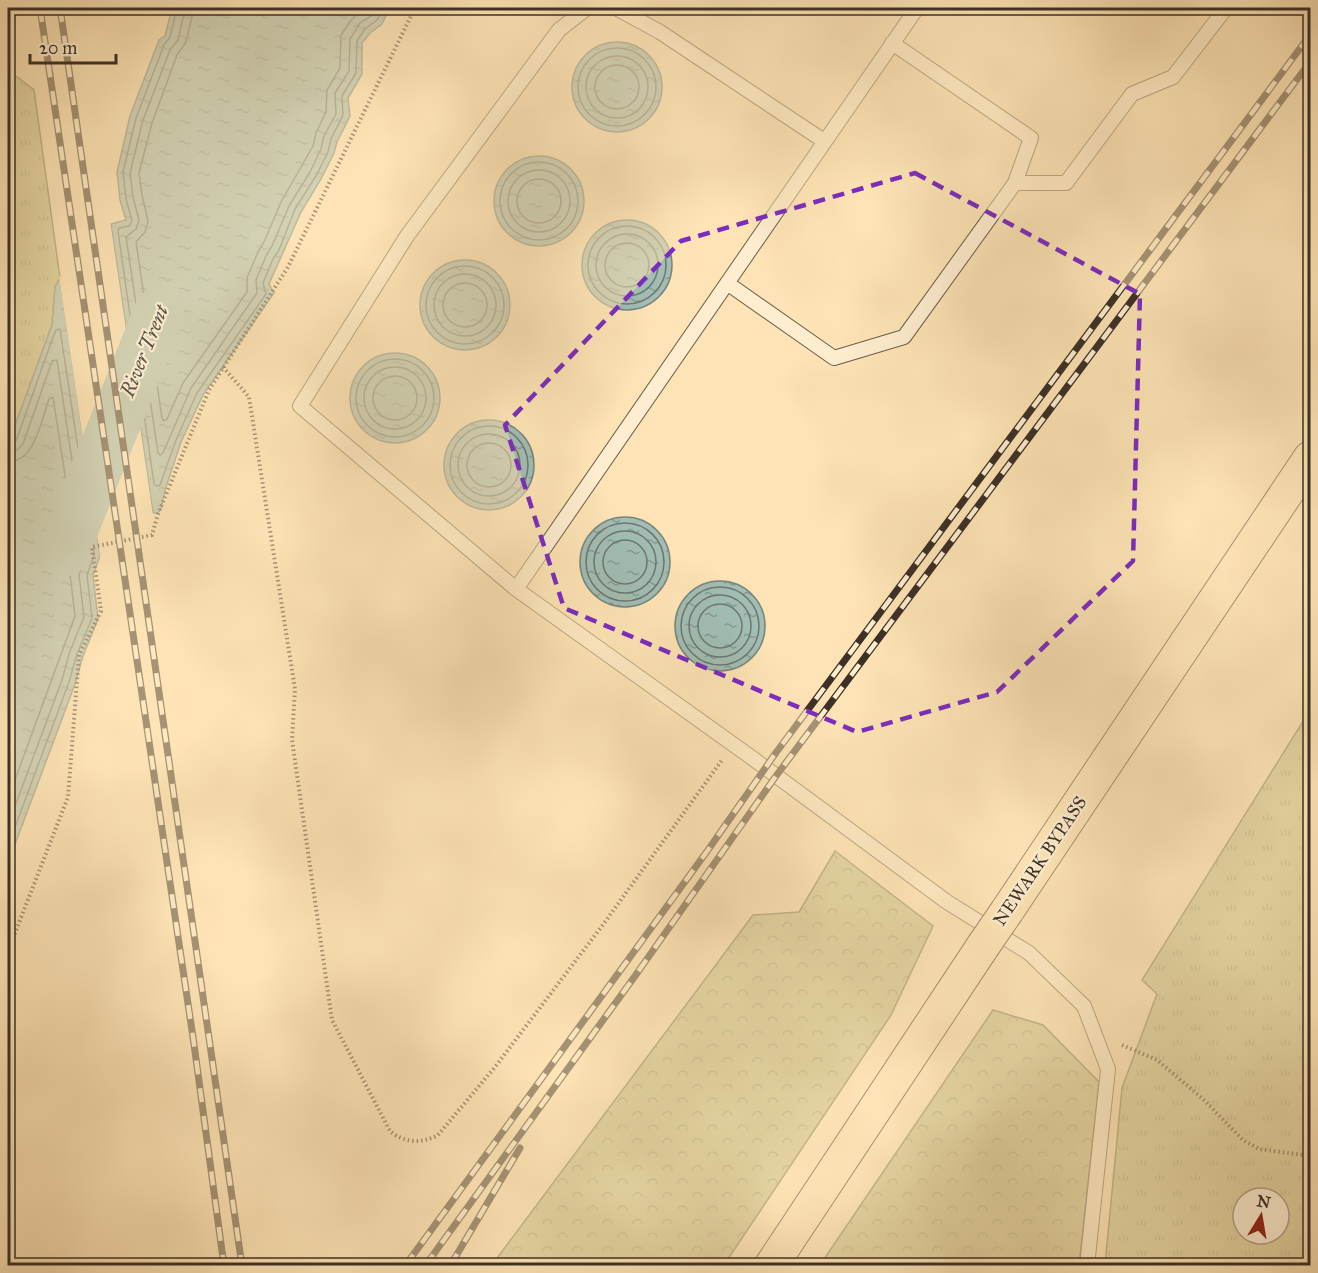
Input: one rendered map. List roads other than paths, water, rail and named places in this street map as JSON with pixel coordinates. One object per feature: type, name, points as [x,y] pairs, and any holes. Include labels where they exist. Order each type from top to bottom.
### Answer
[{"type":"highway","name":"NEWARK BYPASS","points":[[771,1266],[1311,458]]},
{"type":"lane","points":[[587,8],[559,30],[407,236],[300,406],[516,589],[748,755],[947,902],[1029,953],[1084,1006],[1108,1069],[1087,1266]]},
{"type":"lane","points":[[615,8],[660,32],[824,141]]},
{"type":"lane","points":[[516,589],[917,8]]},
{"type":"lane","points":[[1015,183],[1066,183],[1132,94],[1173,77],[1226,8]]},
{"type":"lane","points":[[727,283],[834,358],[904,337],[1015,183],[1031,138],[892,43]]},
{"type":"water","points":[[172,8],[390,8],[382,24],[362,43],[362,74],[348,98],[350,116],[321,179],[301,212],[269,284],[274,293],[203,395],[181,442],[161,509],[158,513],[153,513],[111,224],[126,220],[120,200],[117,172],[130,116],[159,40],[165,36]]},
{"type":"water","points":[[617,42],[634,45],[649,55],[659,70],[662,87],[659,104],[649,119],[634,129],[617,132],[600,129],[585,119],[575,104],[572,87],[575,70],[585,55],[600,45]]},
{"type":"water","points":[[539,156],[556,159],[571,169],[581,184],[584,201],[581,218],[571,233],[556,243],[539,246],[522,243],[507,233],[497,218],[494,201],[497,184],[507,169],[522,159]]},
{"type":"water","points":[[627,220],[644,223],[659,233],[669,248],[672,265],[669,282],[659,297],[644,307],[627,310],[610,307],[595,297],[585,282],[582,265],[585,248],[595,233],[610,223]]},
{"type":"water","points":[[465,260],[482,264],[497,273],[506,288],[510,305],[506,322],[497,337],[482,346],[465,350],[448,346],[433,337],[424,322],[420,305],[424,288],[433,273],[448,264]]},
{"type":"water","points":[[60,278],[100,556],[93,575],[98,619],[8,863],[8,445],[52,325],[55,287]]},
{"type":"water","points":[[395,353],[412,356],[427,366],[437,381],[440,398],[437,415],[427,430],[412,440],[395,443],[378,440],[363,430],[353,415],[350,398],[353,381],[363,366],[378,356]]},
{"type":"water","points":[[489,420],[506,423],[521,433],[531,448],[534,465],[531,482],[521,497],[506,507],[489,510],[472,507],[457,497],[447,482],[444,465],[447,448],[457,433],[472,423]]},
{"type":"water","points":[[625,517],[642,520],[657,530],[667,545],[670,562],[667,579],[657,594],[642,604],[625,607],[608,604],[593,594],[583,579],[580,562],[583,545],[593,530],[608,520]]},
{"type":"water","points":[[720,581],[737,584],[752,594],[762,609],[765,626],[762,643],[752,658],[737,668],[720,671],[703,668],[688,658],[678,643],[675,626],[678,609],[688,594],[703,584]]},
{"type":"waterway","name":"River Trent","points":[[64,551],[159,313]]},
{"type":"railway","points":[[40,8],[194,1044],[224,1266]]},
{"type":"railway","points":[[60,8],[242,1266]]},
{"type":"railway","points":[[405,1266],[708,850],[775,754],[1310,35]]},
{"type":"railway","points":[[425,1266],[635,976],[776,776],[1310,62]]},
{"type":"railway","points":[[450,1266],[520,1148]]}]
